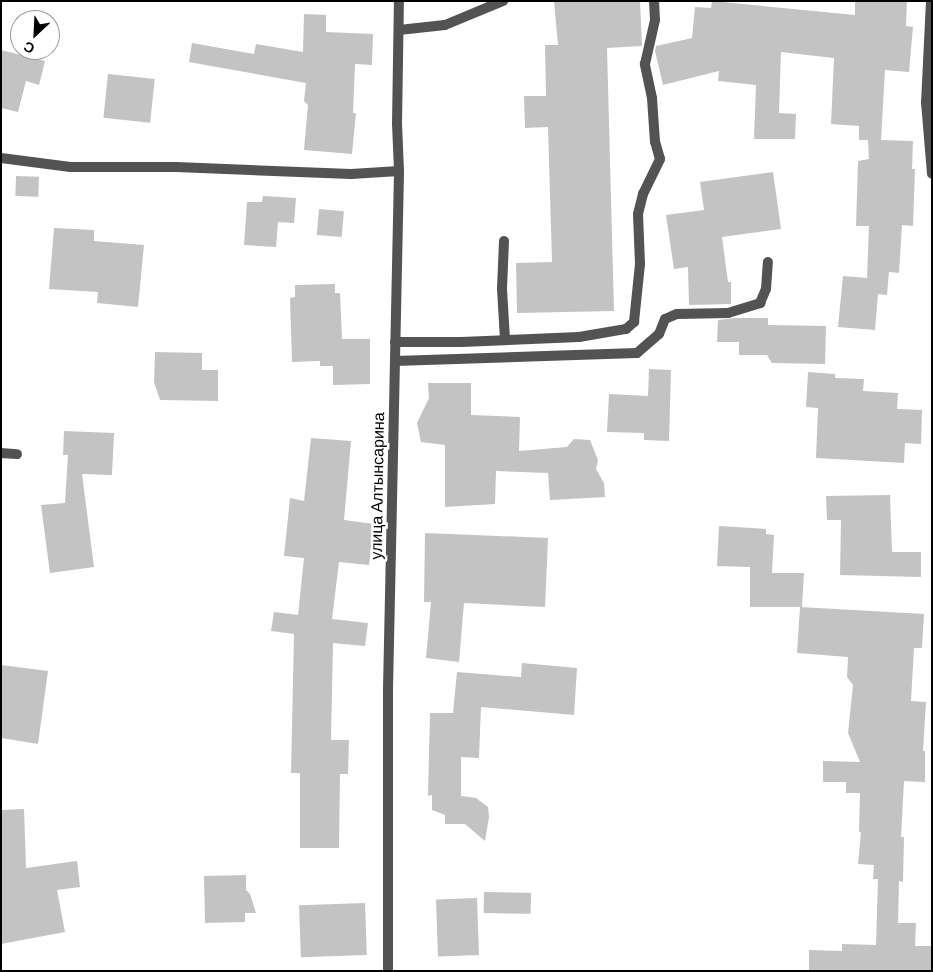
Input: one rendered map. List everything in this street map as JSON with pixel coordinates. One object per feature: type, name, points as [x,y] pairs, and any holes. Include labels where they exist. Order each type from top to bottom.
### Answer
[{"type":"street","name":"улица Алтынсарина","points":[[388,971],[388,689],[399,171],[396,124],[399,1]]},
{"type":"street","points":[[399,30],[445,25],[503,1]]},
{"type":"street","points":[[395,342],[429,343],[579,337],[626,329],[634,322],[640,264],[638,214],[643,194],[660,159],[655,142],[652,98],[645,64],[655,20],[654,1]]},
{"type":"street","points":[[931,1],[926,102],[931,170]]},
{"type":"street","points":[[1,158],[70,167],[176,168],[351,174],[399,171]]},
{"type":"street","points":[[504,242],[502,289],[505,339]]},
{"type":"street","points":[[394,361],[637,353],[659,334],[665,319],[677,314],[728,313],[760,303],[766,289],[768,262]]},
{"type":"street","points":[[1,453],[17,454]]},
{"type":"building","points":[[554,1],[640,1],[642,46],[607,48],[614,311],[517,313],[516,263],[552,262],[548,127],[525,128],[524,96],[546,96],[545,45],[558,45]]},
{"type":"building","points":[[712,1],[855,15],[855,1],[907,1],[906,26],[913,27],[909,72],[885,70],[881,140],[913,141],[912,169],[915,169],[913,226],[902,225],[899,273],[889,272],[887,295],[878,294],[875,330],[838,327],[843,276],[867,278],[869,226],[856,226],[858,161],[869,159],[868,140],[859,140],[859,126],[831,124],[834,58],[781,52],[779,113],[796,114],[795,139],[754,139],[756,85],[718,81],[719,71],[663,85],[655,51],[656,46],[692,38],[695,7],[711,8]]},
{"type":"building","points":[[304,14],[326,15],[326,32],[373,34],[372,65],[355,64],[353,113],[356,113],[352,154],[304,150],[308,105],[304,101],[306,83],[189,62],[192,43],[254,54],[256,44],[303,52]]},
{"type":"building","points":[[1,50],[10,52],[10,60],[45,61],[39,85],[26,81],[18,112],[1,108]]},
{"type":"building","points":[[108,74],[155,79],[150,123],[103,118]]},
{"type":"building","points":[[773,172],[781,229],[722,237],[728,282],[731,282],[731,304],[689,305],[688,267],[674,269],[666,215],[704,210],[700,182]]},
{"type":"building","points":[[16,176],[39,177],[38,197],[15,196]]},
{"type":"building","points":[[263,196],[296,198],[294,223],[278,222],[276,247],[244,245],[247,202],[262,202]]},
{"type":"building","points":[[319,209],[344,211],[342,237],[317,235]]},
{"type":"building","points":[[54,228],[94,230],[94,241],[144,245],[138,307],[97,303],[98,292],[49,289]]},
{"type":"building","points":[[335,284],[335,293],[340,293],[342,339],[370,339],[370,384],[333,385],[333,366],[320,366],[320,361],[292,362],[290,298],[295,297],[295,285]]},
{"type":"building","points":[[768,318],[768,325],[826,326],[825,364],[772,363],[767,355],[739,355],[739,342],[717,342],[718,320]]},
{"type":"building","points":[[155,352],[202,353],[202,370],[218,370],[218,401],[160,400],[154,382]]},
{"type":"building","points":[[649,369],[671,370],[669,441],[644,440],[644,433],[607,432],[609,394],[648,396]]},
{"type":"building","points":[[808,372],[835,374],[835,378],[864,379],[863,391],[898,393],[897,409],[922,410],[921,444],[905,443],[904,463],[816,458],[818,408],[806,407]]},
{"type":"building","points":[[428,383],[471,383],[471,415],[520,417],[519,451],[567,447],[574,439],[590,440],[598,460],[596,469],[604,483],[605,497],[550,500],[548,473],[496,471],[495,504],[445,507],[445,445],[421,442],[417,423],[429,398]]},
{"type":"building","points":[[64,431],[114,433],[112,475],[82,474],[94,567],[50,573],[41,505],[65,503],[68,455],[63,455]]},
{"type":"building","points":[[311,438],[351,441],[344,520],[374,524],[369,565],[339,562],[332,619],[368,623],[365,646],[333,643],[331,740],[349,740],[348,774],[340,774],[339,848],[300,848],[300,773],[291,773],[294,634],[271,631],[274,612],[298,615],[304,558],[284,556],[290,498],[304,501]]},
{"type":"building","points":[[890,495],[892,552],[921,552],[921,577],[840,575],[841,520],[827,520],[826,496]]},
{"type":"building","points":[[719,526],[766,529],[766,534],[774,535],[772,573],[804,573],[802,607],[750,607],[750,567],[717,566]]},
{"type":"building","points":[[425,533],[548,538],[545,607],[464,603],[459,662],[426,658],[431,602],[424,602]]},
{"type":"building","points":[[800,607],[924,614],[922,648],[914,648],[911,701],[926,702],[923,751],[925,751],[925,782],[904,781],[901,837],[904,837],[903,882],[899,881],[898,923],[916,923],[915,946],[932,946],[931,971],[809,971],[809,950],[842,951],[842,944],[876,945],[878,879],[873,879],[874,865],[858,864],[861,832],[859,832],[860,793],[846,793],[846,782],[823,782],[823,761],[860,762],[848,733],[853,685],[847,677],[848,657],[797,653]]},
{"type":"building","points":[[522,663],[577,668],[574,715],[481,707],[479,758],[461,757],[461,796],[476,798],[488,807],[489,817],[485,841],[465,824],[445,824],[445,815],[432,810],[432,795],[428,796],[430,713],[453,713],[457,672],[521,677]]},
{"type":"building","points":[[1,665],[48,671],[38,744],[1,738]]},
{"type":"building","points":[[24,809],[26,868],[77,861],[80,887],[57,890],[65,932],[1,944],[1,810]]},
{"type":"building","points":[[246,875],[246,890],[250,894],[256,913],[245,913],[245,922],[205,923],[204,876]]},
{"type":"building","points":[[484,892],[531,893],[531,914],[484,913]]},
{"type":"building","points":[[477,898],[479,955],[438,956],[436,899]]},
{"type":"building","points":[[365,903],[367,955],[301,957],[299,905]]}]
